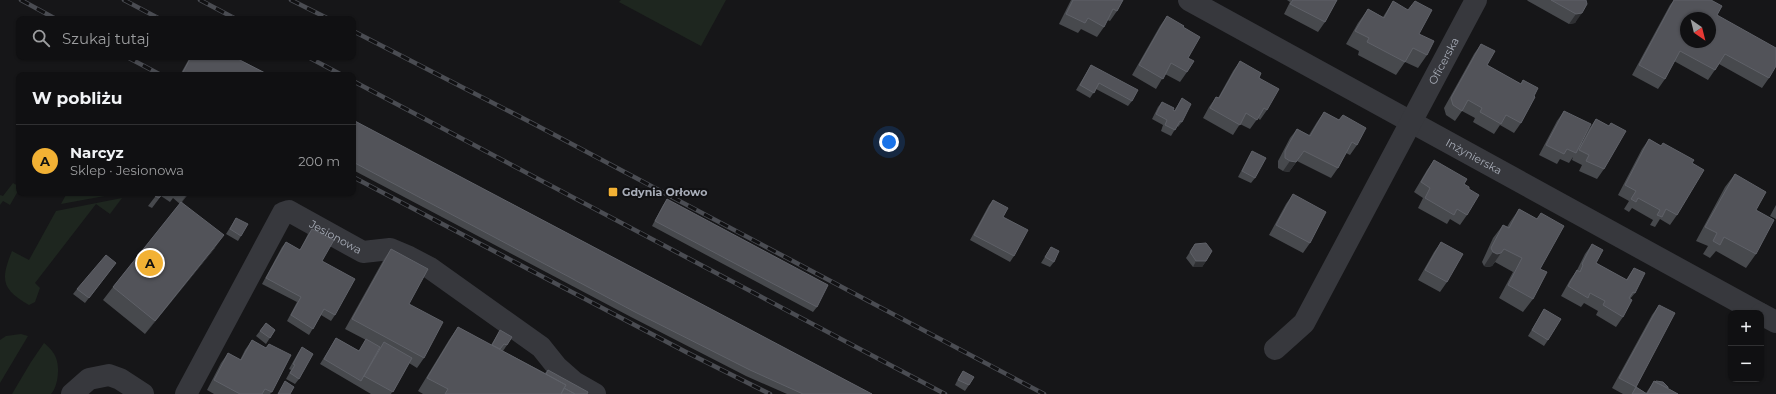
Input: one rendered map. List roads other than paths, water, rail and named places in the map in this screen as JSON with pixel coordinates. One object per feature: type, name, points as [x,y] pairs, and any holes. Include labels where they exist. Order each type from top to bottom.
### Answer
[{"type":"street","name":"Inżynierska","points":[[1189,0],[1753,310]]},
{"type":"street","name":"Oficerska","points":[[1275,349],[1304,323],[1476,0]]},
{"type":"street","name":"Jesionowa","points":[[186,394],[283,213],[289,211],[363,252],[390,249],[430,268],[541,347],[557,367],[574,382],[595,394]]},
{"type":"street","name":"Inżynierska","points":[[1764,316],[1776,322]]},
{"type":"street","points":[[72,394],[89,379],[109,375],[143,394]]},
{"type":"railway","points":[[21,0],[50,16]]},
{"type":"railway","points":[[124,0],[154,16]]},
{"type":"railway","points":[[200,0],[230,16]]},
{"type":"railway","points":[[291,0],[323,16]]},
{"type":"railway","points":[[356,33],[534,124],[1044,394]]},
{"type":"railway","points":[[133,60],[155,72]]},
{"type":"railway","points":[[314,60],[336,72]]},
{"type":"railway","points":[[356,83],[945,394]]},
{"type":"railway","points":[[356,179],[686,352],[770,394]]},
{"type":"place","name":"Gdynia Orłowo","points":[[613,192]]},
{"type":"place","name":"Narcyz","points":[[150,263]]}]
